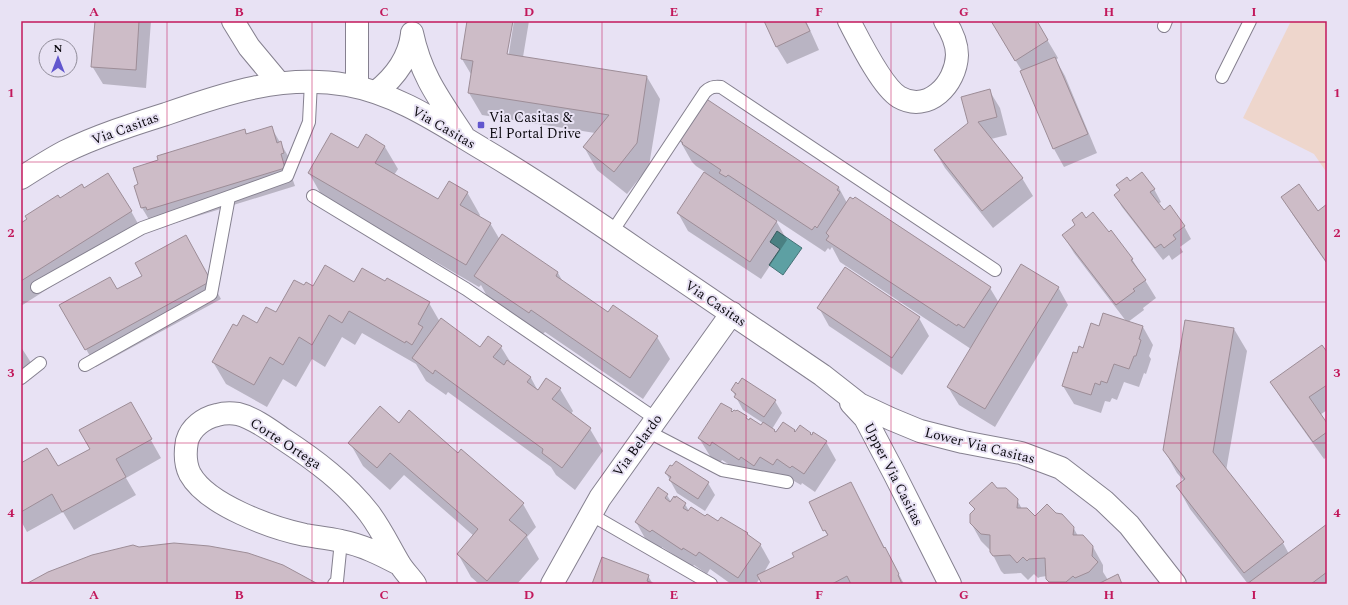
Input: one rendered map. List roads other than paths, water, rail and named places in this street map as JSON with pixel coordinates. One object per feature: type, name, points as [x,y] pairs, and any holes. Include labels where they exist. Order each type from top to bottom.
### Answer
[{"type":"street","points":[[233,21],[253,52],[279,83]]},
{"type":"street","points":[[357,21],[367,90],[389,81],[403,62],[410,48],[412,27]]},
{"type":"street","points":[[849,21],[885,83],[891,91],[900,98],[909,102],[932,99],[941,93],[954,70],[957,56],[956,43],[945,21]]},
{"type":"street","points":[[412,27],[419,61],[424,73],[436,95],[466,139]]},
{"type":"street","name":"Via Casitas","points":[[21,178],[62,153],[111,132],[240,90],[279,83],[311,82],[344,84],[396,100],[466,139],[536,182],[612,232],[822,375]]},
{"type":"street","name":"Via Belardo","points":[[552,584],[600,498],[732,313]]},
{"type":"street","name":"Upper Via Casitas","points":[[822,375],[865,418],[894,472],[950,584]]},
{"type":"street","name":"Lower Via Casitas","points":[[822,375],[859,404],[920,431],[963,442],[1021,453],[1061,468],[1104,501],[1129,525],[1175,584]]},
{"type":"street","name":"Corte Ortega","points":[[399,564],[372,550],[341,541],[304,535],[269,524],[234,510],[216,500],[198,484],[190,473],[186,456],[188,439],[192,431],[198,424],[208,418],[228,413],[246,417],[273,432],[331,473],[354,494],[370,514],[386,538],[399,564],[415,584]]},
{"type":"lane","points":[[1222,77],[1250,21]]},
{"type":"lane","points":[[37,288],[142,228],[287,176],[309,122],[311,82]]},
{"type":"lane","points":[[612,232],[705,92],[709,88],[715,86],[721,87],[995,270]]},
{"type":"lane","points":[[84,365],[211,294],[229,196]]},
{"type":"lane","points":[[313,196],[466,290],[652,425],[722,470],[787,482]]},
{"type":"lane","points":[[21,378],[40,362]]},
{"type":"lane","points":[[590,514],[711,584]]},
{"type":"lane","points":[[334,584],[336,581],[341,541]]},
{"type":"place","name":"Via Casitas & El Portal Drive","points":[[481,125]]}]
